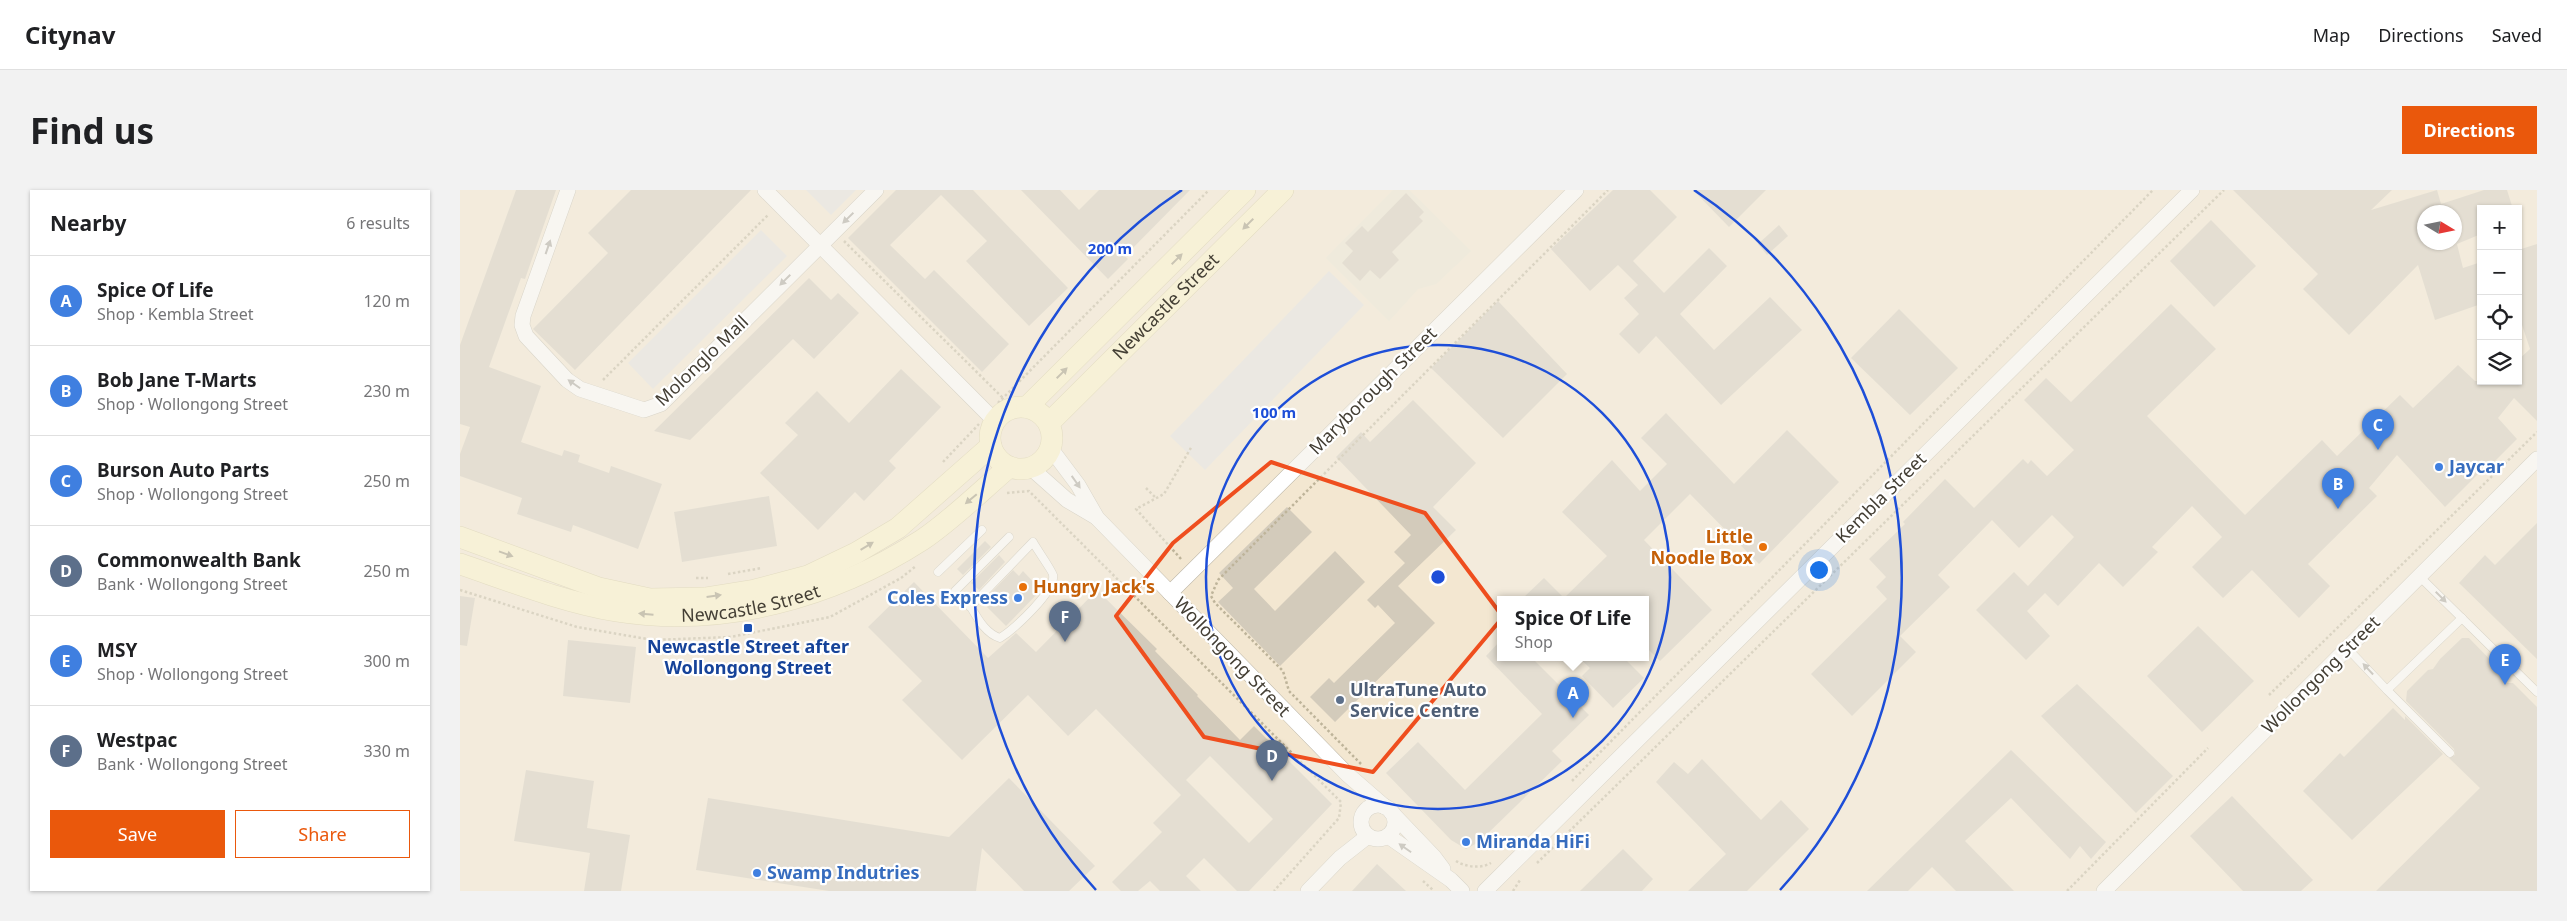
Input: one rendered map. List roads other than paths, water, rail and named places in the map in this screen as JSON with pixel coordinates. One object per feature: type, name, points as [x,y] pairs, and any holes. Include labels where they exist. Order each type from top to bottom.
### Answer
[{"type":"main road","name":"Newcastle Street","points":[[1027,407],[1246,190]]},
{"type":"main road","name":"Newcastle Street","points":[[1048,423],[1283,190]]},
{"type":"main road","points":[[1027,407],[1040,413],[1052,431],[1051,449],[1043,461],[1031,468],[1020,470],[1009,467],[994,455],[991,446],[991,417],[1009,410],[1027,407]]},
{"type":"main road","name":"Newcastle Street","points":[[460,537],[599,588],[650,598],[705,598],[755,590],[808,576],[856,553],[898,528],[991,446]]},
{"type":"main road","name":"Newcastle Street","points":[[460,564],[587,604],[614,610],[672,616],[706,615],[746,610],[801,597],[833,585],[922,540],[1009,467]]},
{"type":"street","name":"Molonglo Mall","points":[[568,190],[523,316],[522,325],[531,344],[562,375],[580,389],[644,410],[661,404],[876,190]]},
{"type":"street","points":[[765,190],[991,417]]},
{"type":"street","name":"Maryborough Street","points":[[1170,593],[1576,190]]},
{"type":"street","name":"Kembla Street","points":[[1485,891],[2192,190]]},
{"type":"street","name":"Wollongong Street","points":[[1051,449],[1078,485],[1097,518],[1347,774],[1388,809],[1434,856],[1451,880],[1462,891]]},
{"type":"street","name":"Wollongong Street","points":[[2104,891],[2537,458]]},
{"type":"street","name":"Wollongong Street","points":[[1031,468],[1067,500],[1097,518]]},
{"type":"street","name":"Wollongong Street","points":[[1347,774],[1364,824]]},
{"type":"street","points":[[1308,891],[1340,858],[1364,824],[1372,806],[1388,809],[1394,826],[1388,836],[1377,839],[1364,824]]},
{"type":"street","name":"Wollongong Street","points":[[1388,836],[1451,880]]},
{"type":"lane","points":[[938,572],[982,530]]},
{"type":"lane","points":[[955,591],[1008,536]]},
{"type":"lane","points":[[1033,542],[1042,560],[1052,571],[1054,582],[1048,593],[1000,638],[985,627],[971,608],[1033,542]]},
{"type":"lane","points":[[2420,576],[2537,692]]},
{"type":"lane","points":[[2387,690],[2462,618]]},
{"type":"lane","points":[[2348,649],[2450,753]]},
{"type":"place","name":"Burson Auto Parts","points":[[2378,450]]},
{"type":"place","name":"Jaycar","points":[[2439,467]]},
{"type":"place","name":"Bob Jane T-Marts","points":[[2338,509]]},
{"type":"place","name":"Little Noodle Box","points":[[1763,547]]},
{"type":"place","name":"Hungry Jack's","points":[[1023,587]]},
{"type":"place","name":"Coles Express","points":[[1018,598]]},
{"type":"place","name":"Newcastle Street after Wollongong Street","points":[[748,628]]},
{"type":"place","name":"Westpac","points":[[1065,642]]},
{"type":"place","name":"MSY","points":[[2505,685]]},
{"type":"place","name":"UltraTune Auto Service Centre","points":[[1340,700]]},
{"type":"place","name":"Spice Of Life","points":[[1573,718]]},
{"type":"place","name":"Commonwealth Bank","points":[[1272,781]]},
{"type":"place","name":"Miranda HiFi","points":[[1466,842]]},
{"type":"place","name":"Swamp Indutries","points":[[757,873]]}]
